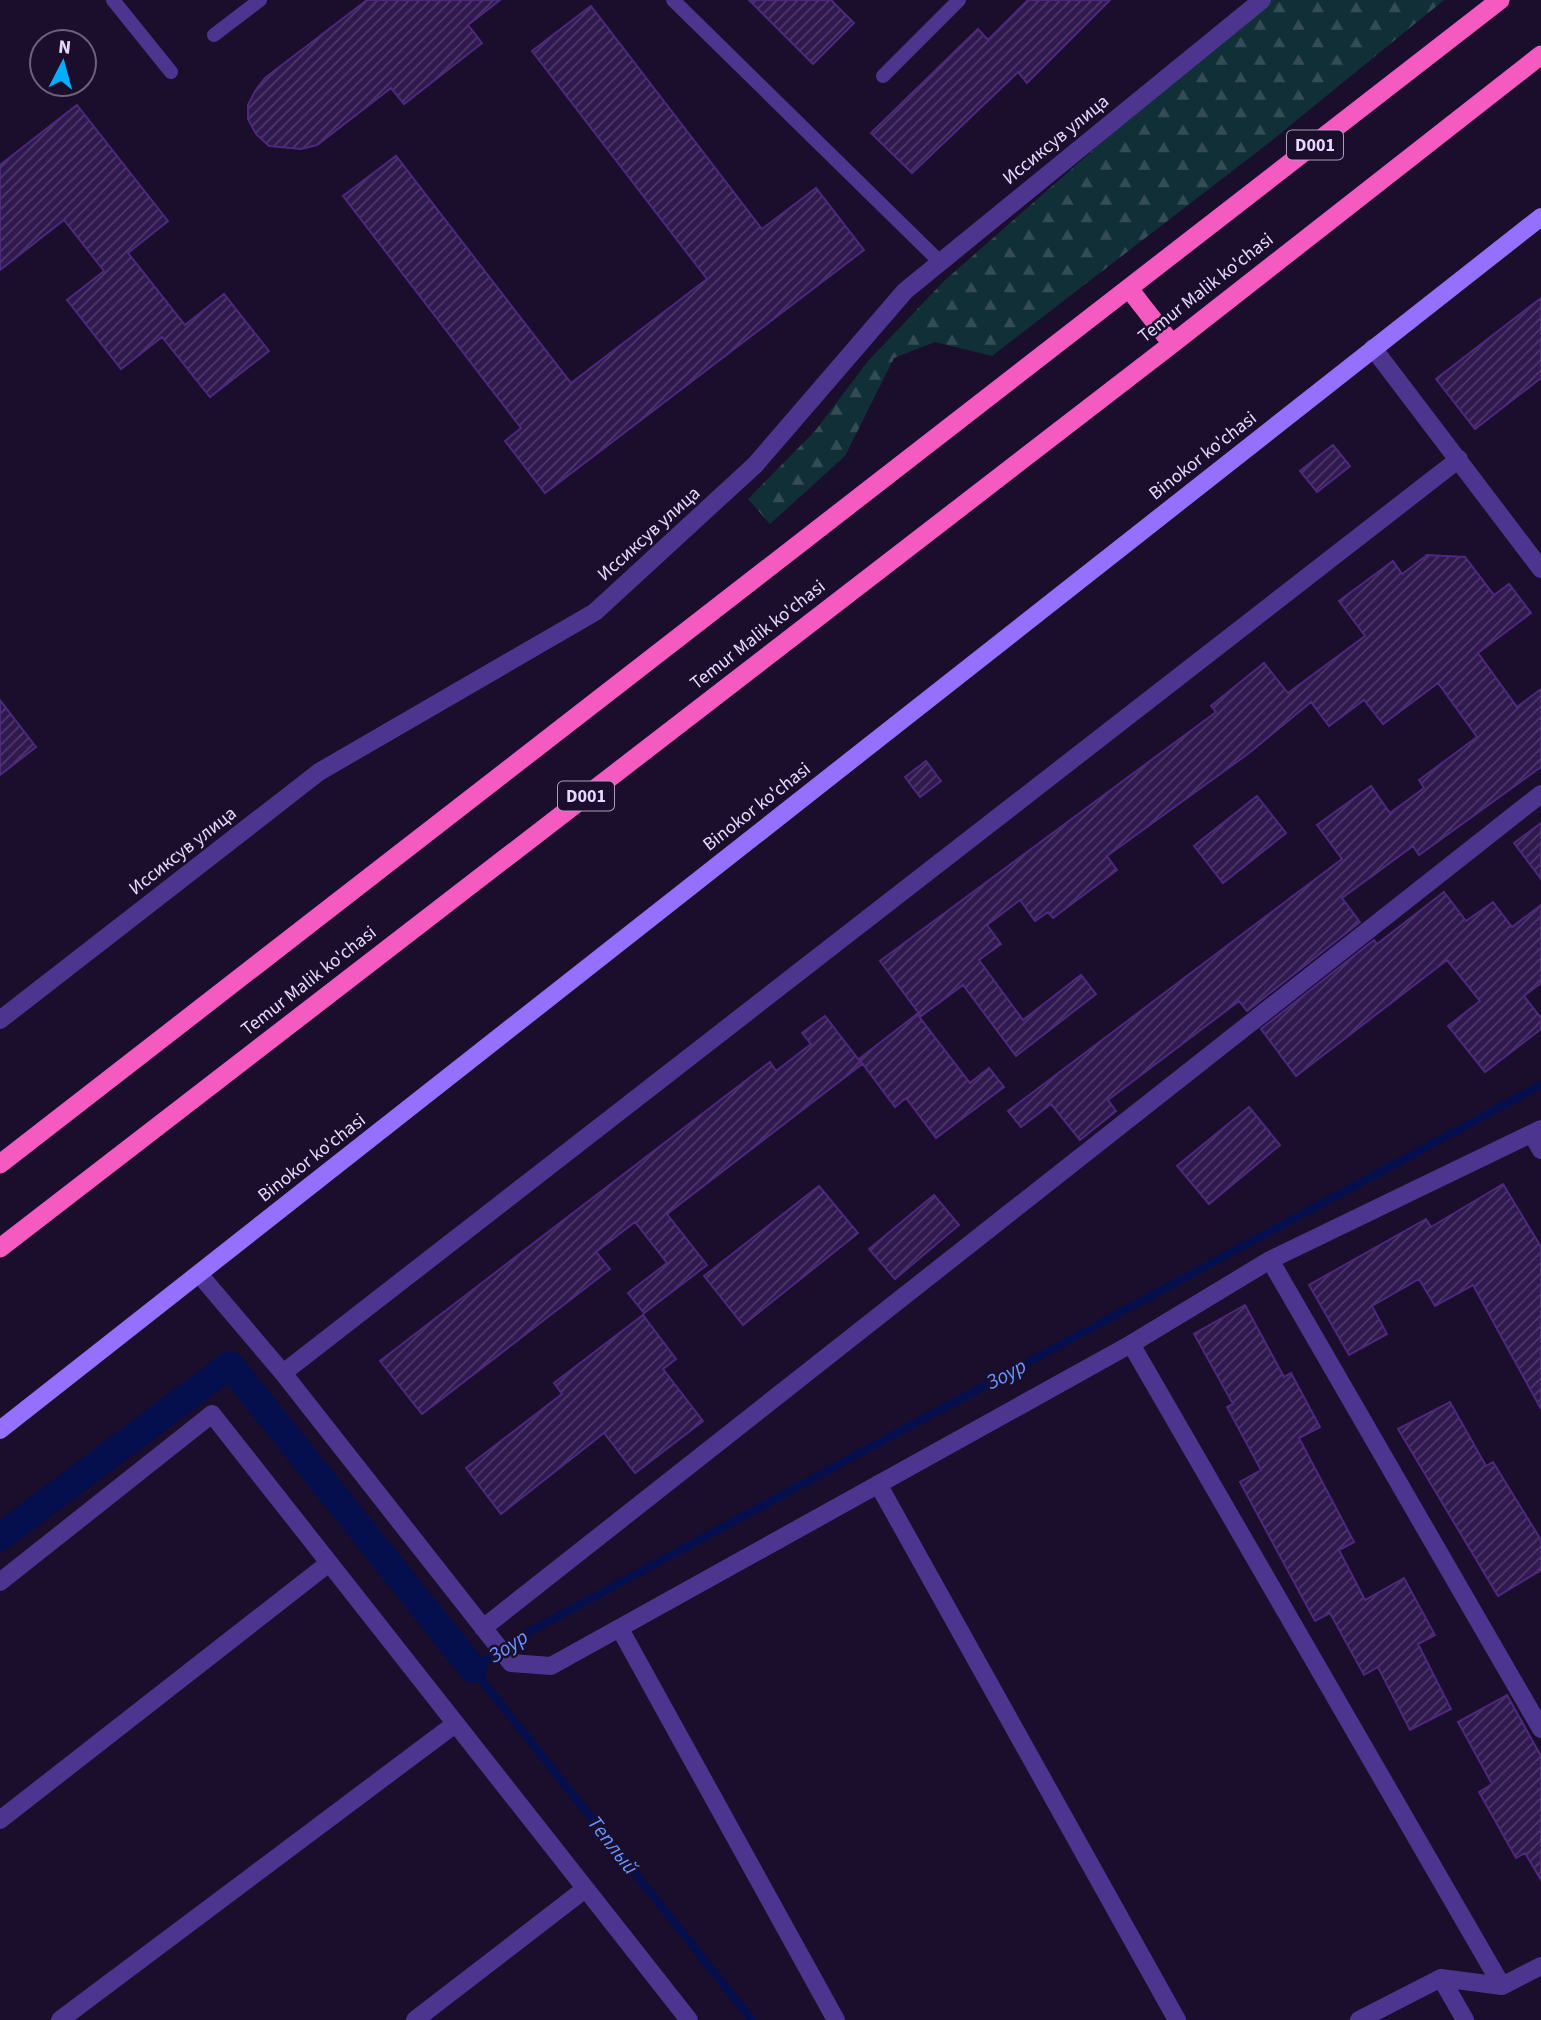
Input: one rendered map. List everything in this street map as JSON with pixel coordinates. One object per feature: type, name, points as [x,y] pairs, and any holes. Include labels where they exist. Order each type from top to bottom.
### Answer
[{"type":"highway","name":"D001","points":[[0,1164],[1130,290],[1500,0]]},
{"type":"highway","name":"Temur Malik ko'chasi","points":[[0,1248],[1172,344],[1541,55]]},
{"type":"highway","points":[[1130,290],[1172,344]]},
{"type":"main road","name":"Binokor ko'chasi","points":[[0,1430],[1541,218]]},
{"type":"street","name":"Иссиксув улица","points":[[0,1020],[319,772],[595,612],[755,466],[905,291],[1262,0]]},
{"type":"street","points":[[1373,348],[1541,569]]},
{"type":"street","points":[[283,1373],[1459,459]]},
{"type":"street","points":[[483,1628],[1541,794]]},
{"type":"street","points":[[199,1274],[283,1373],[511,1663],[551,1666],[1131,1345],[1270,1260],[1536,1132],[1541,1150]]},
{"type":"street","points":[[1270,1260],[1541,1730]]},
{"type":"street","points":[[1131,1345],[1502,1986]]},
{"type":"street","points":[[0,1582],[212,1414],[689,2020]]},
{"type":"street","points":[[878,1484],[1177,2020]]},
{"type":"street","points":[[0,1820],[329,1563]]},
{"type":"street","points":[[620,1629],[836,2020]]},
{"type":"street","points":[[60,2020],[455,1724]]},
{"type":"street","points":[[415,2020],[585,1889]]},
{"type":"street","points":[[1359,2020],[1441,1978],[1502,1986],[1541,1966]]},
{"type":"street","points":[[1441,1978],[1465,2020]]},
{"type":"lane","points":[[113,0],[172,72]]},
{"type":"lane","points":[[214,35],[260,0]]},
{"type":"lane","points":[[673,0],[940,262]]},
{"type":"lane","points":[[883,76],[950,3]]},
{"type":"green space","points":[[1264,0],[1444,0],[1270,142],[992,356],[935,342],[894,358],[845,456],[770,524],[748,499],[815,431],[868,361],[944,281]]},
{"type":"building","points":[[367,0],[500,0],[468,25],[482,43],[404,104],[391,88],[317,145],[301,149],[269,146],[256,134],[248,119],[248,105],[255,91],[265,78]]},
{"type":"building","points":[[749,0],[831,0],[854,23],[813,64]]},
{"type":"building","points":[[1028,0],[1110,0],[1027,83],[1018,72],[912,173],[871,133],[978,29],[988,40]]},
{"type":"building","points":[[591,6],[762,229],[816,188],[864,250],[545,493],[505,441],[521,428],[343,196],[396,156],[571,383],[707,279],[532,51]]},
{"type":"building","points":[[77,105],[168,221],[128,253],[185,325],[224,294],[269,351],[210,397],[162,337],[121,369],[67,300],[104,271],[64,220],[0,270],[0,165]]},
{"type":"building","points":[[1541,298],[1541,378],[1475,429],[1436,379]]},
{"type":"building","points":[[1333,445],[1350,466],[1317,492],[1300,471]]},
{"type":"building","points":[[1427,555],[1465,557],[1494,595],[1509,584],[1531,613],[1478,653],[1517,707],[1541,689],[1541,767],[1419,855],[1413,846],[1342,898],[1360,922],[1247,1011],[1239,1001],[1108,1100],[1116,1111],[1080,1140],[1051,1104],[1021,1127],[1008,1111],[1342,859],[1317,825],[1371,786],[1390,813],[1424,788],[1419,780],[1477,737],[1438,683],[1383,724],[1364,700],[1329,726],[1311,702],[1249,753],[1107,856],[1117,870],[1053,918],[1048,912],[1035,921],[1020,900],[987,925],[1001,944],[979,960],[1023,1020],[1081,975],[1096,994],[1016,1056],[963,985],[921,1016],[880,961],[1216,712],[1211,706],[1264,663],[1288,693],[1365,636],[1339,601],[1393,561],[1402,574]]},
{"type":"building","points":[[0,700],[36,747],[0,775]]},
{"type":"building","points":[[926,761],[941,781],[920,797],[905,777]]},
{"type":"building","points":[[1257,796],[1286,833],[1223,883],[1194,846]]},
{"type":"building","points":[[1541,823],[1541,879],[1514,843]]},
{"type":"building","points":[[1444,892],[1466,921],[1493,902],[1512,927],[1541,905],[1541,983],[1524,996],[1541,1018],[1541,1029],[1485,1072],[1448,1026],[1480,1001],[1447,960],[1296,1076],[1261,1029],[1374,940],[1377,944]]},
{"type":"building","points":[[917,1014],[970,1083],[989,1068],[1004,1087],[936,1138],[906,1098],[895,1107],[859,1059]]},
{"type":"building","points":[[825,1016],[862,1064],[667,1214],[707,1265],[644,1313],[628,1293],[667,1263],[635,1222],[596,1252],[610,1269],[422,1414],[380,1361],[770,1062],[776,1071],[811,1044],[802,1033]]},
{"type":"building","points":[[1249,1107],[1280,1145],[1209,1204],[1177,1166]]},
{"type":"building","points":[[1503,1184],[1541,1247],[1541,1409],[1473,1285],[1435,1306],[1419,1279],[1372,1306],[1387,1334],[1349,1355],[1309,1285],[1426,1219],[1431,1227]]},
{"type":"building","points":[[819,1186],[858,1233],[743,1325],[704,1276]]},
{"type":"building","points":[[934,1195],[959,1225],[895,1279],[869,1249]]},
{"type":"building","points":[[1245,1305],[1284,1377],[1291,1373],[1320,1427],[1299,1438],[1354,1542],[1339,1550],[1365,1600],[1404,1578],[1435,1635],[1418,1644],[1451,1709],[1410,1730],[1378,1667],[1364,1675],[1330,1613],[1315,1621],[1240,1482],[1261,1470],[1227,1407],[1233,1404],[1194,1334]]},
{"type":"building","points":[[643,1315],[676,1359],[663,1369],[703,1421],[635,1473],[604,1433],[501,1514],[466,1468],[562,1394],[554,1383]]},
{"type":"building","points":[[1450,1402],[1486,1466],[1493,1462],[1541,1540],[1541,1570],[1498,1596],[1398,1429]]},
{"type":"building","points":[[1507,1695],[1541,1756],[1541,1880],[1525,1853],[1516,1858],[1479,1792],[1492,1784],[1458,1722]]},
{"type":"waterway","name":"Зоур","points":[[752,2020],[473,1669],[525,1634],[1541,1085]]},
{"type":"waterway","points":[[0,1537],[230,1365],[473,1669]]},
{"type":"water label","name":"Теплый","points":[[613,1845]]}]
